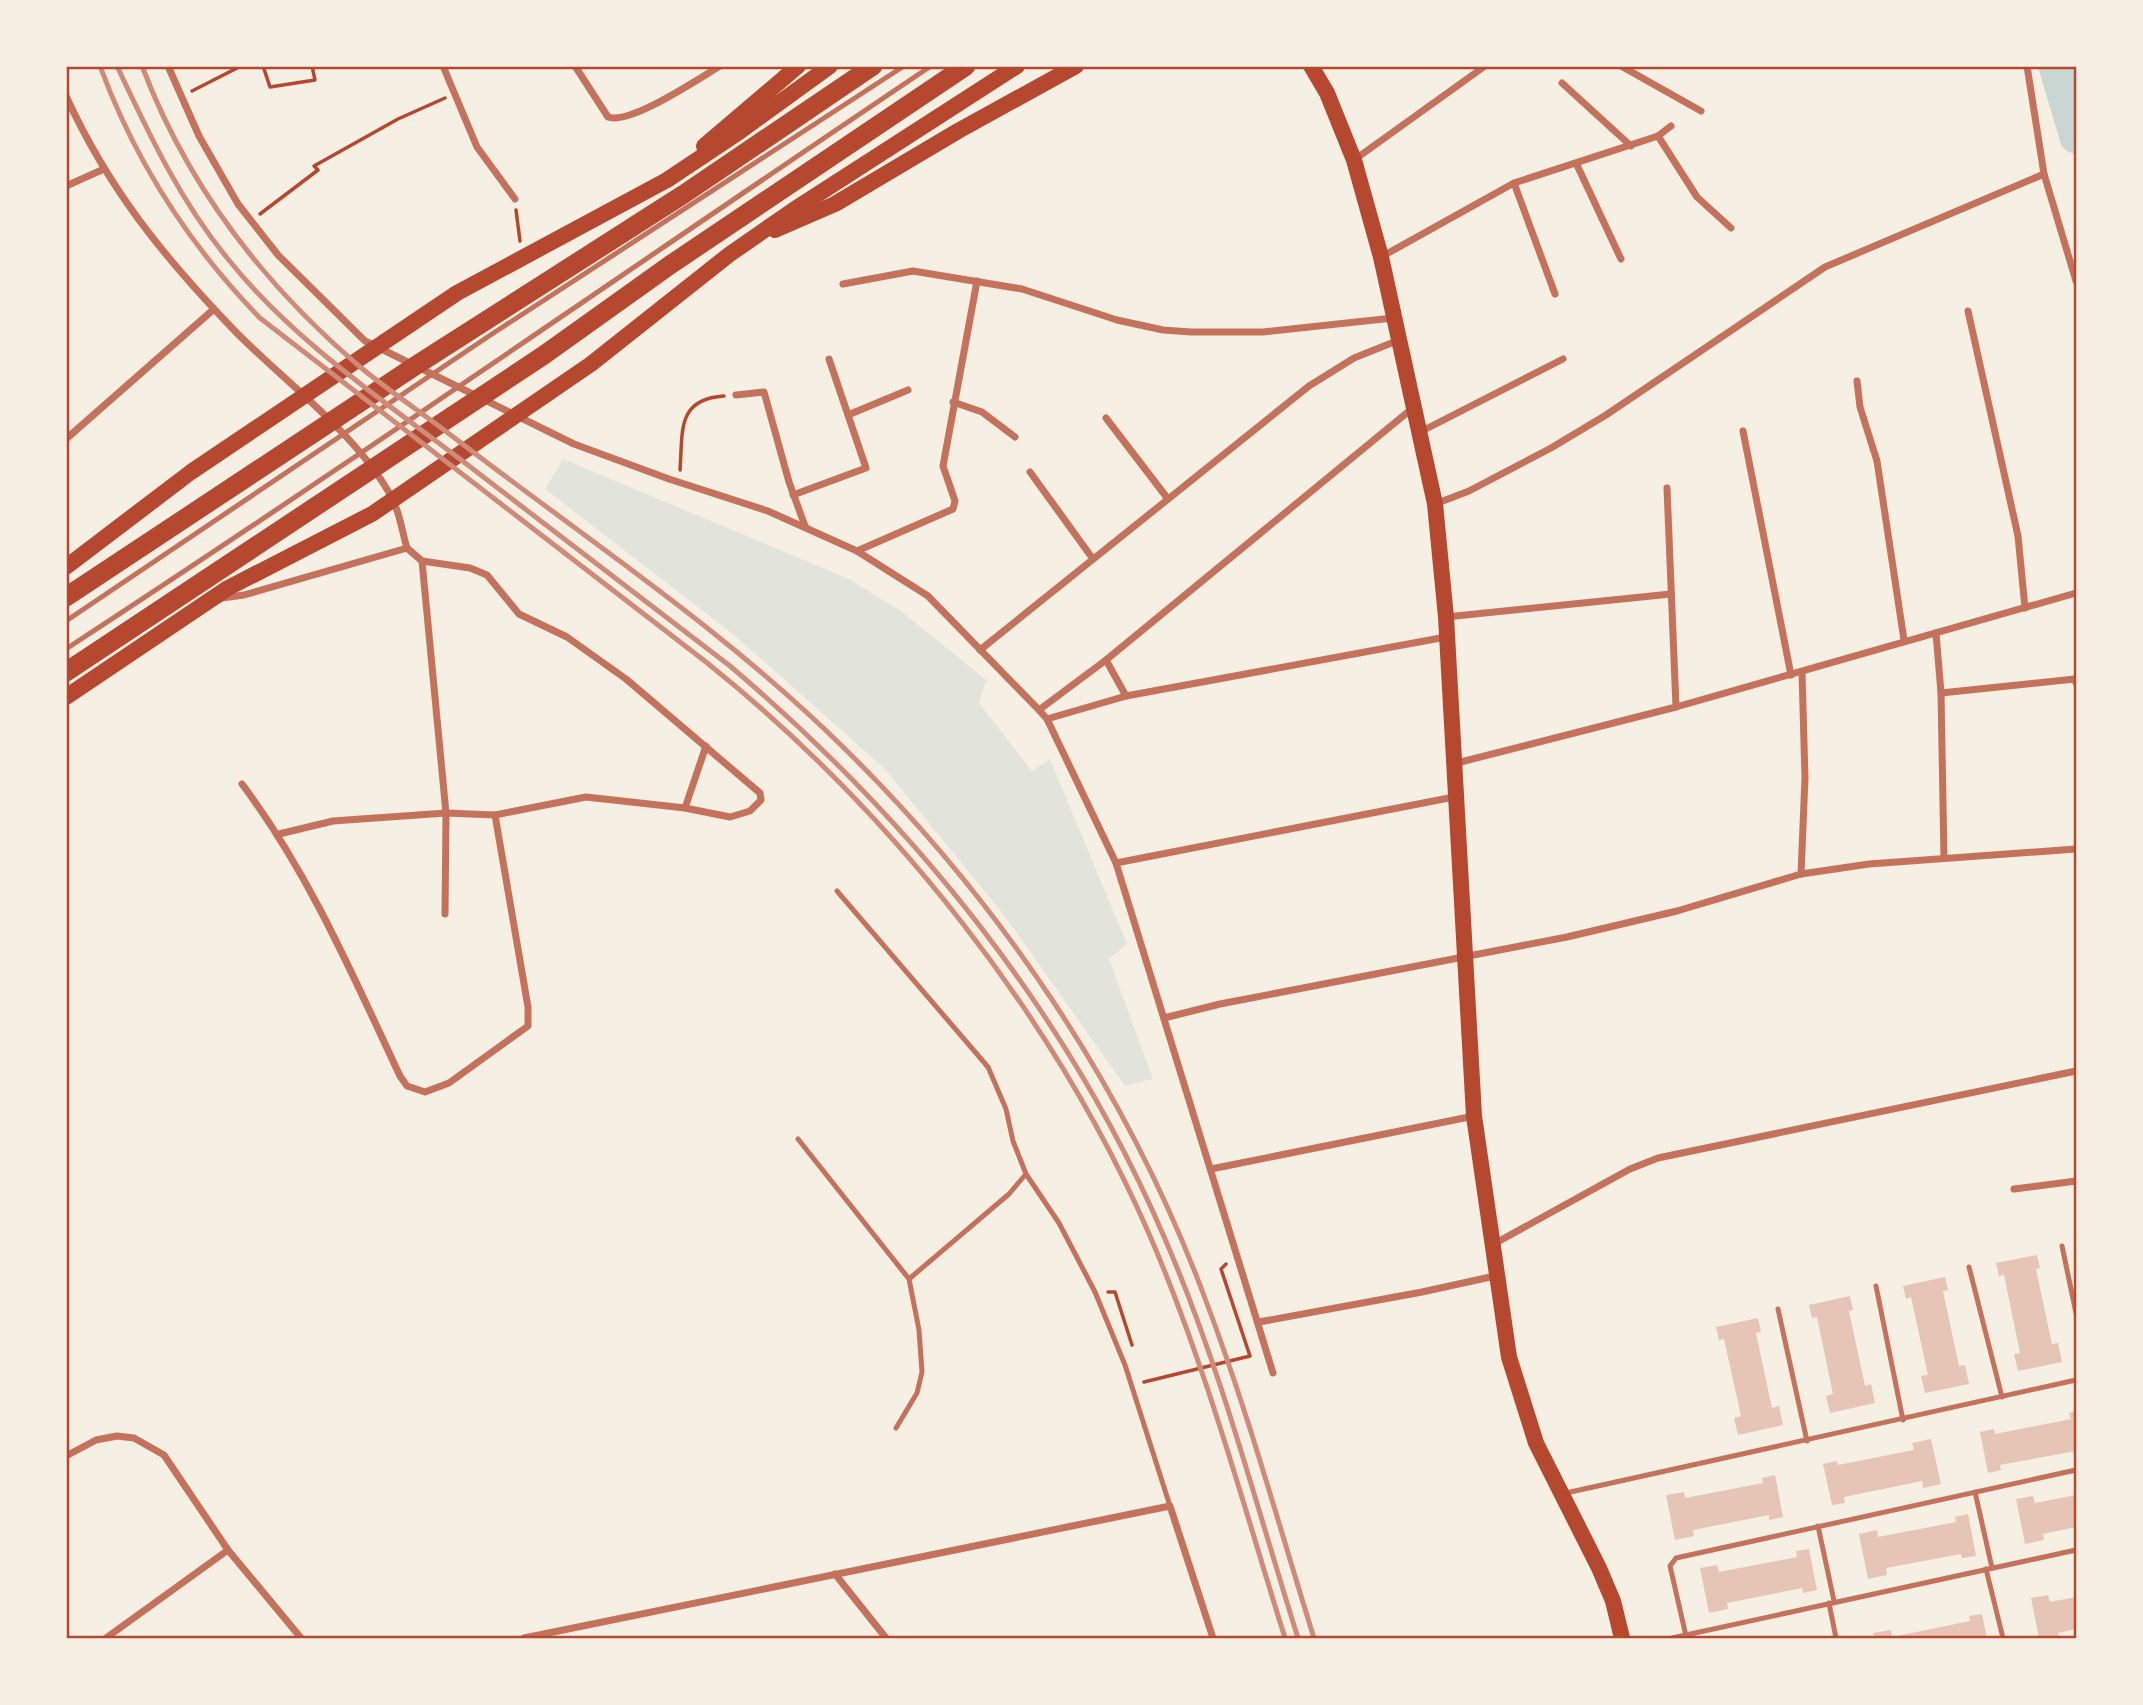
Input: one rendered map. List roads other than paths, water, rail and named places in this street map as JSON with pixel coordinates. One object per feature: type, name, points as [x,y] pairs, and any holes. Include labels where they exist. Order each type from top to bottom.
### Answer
[{"type":"highway","points":[[66,597],[279,468],[492,316],[684,194],[873,66]]},
{"type":"highway","points":[[66,672],[302,504],[544,355],[658,273],[966,66]]},
{"type":"main road","points":[[667,180],[745,109],[798,66]]},
{"type":"main road","points":[[66,567],[162,493],[253,429],[457,293],[667,180],[830,66]]},
{"type":"main road","points":[[66,696],[210,599],[260,569],[372,514],[591,364],[750,240],[881,151],[1017,66]]},
{"type":"main road","points":[[750,240],[835,204],[958,131],[1076,66]]},
{"type":"main road","points":[[1311,66],[1327,93],[1354,160],[1381,257],[1422,431],[1436,504],[1446,617],[1452,764],[1474,1116],[1495,1276],[1509,1357],[1536,1443],[1613,1601],[1622,1639]]},
{"type":"street","points":[[167,66],[199,136],[251,220],[278,255],[365,341],[574,444],[805,526],[857,551],[928,596],[1047,719],[1116,863],[1273,1373]]},
{"type":"street","points":[[443,66],[477,147],[514,199]]},
{"type":"street","points":[[575,66],[608,117],[615,119],[632,115],[720,66]]},
{"type":"street","points":[[1354,160],[1485,66]]},
{"type":"street","points":[[1621,66],[1701,111]]},
{"type":"street","points":[[2027,66],[2044,174],[2077,281]]},
{"type":"street","points":[[1562,83],[1630,146]]},
{"type":"street","points":[[66,96],[90,147],[140,225],[214,309],[354,446],[393,499],[407,548],[422,561],[470,568],[487,575],[519,614],[575,642],[626,679],[760,793],[760,803],[750,811],[730,817],[685,808],[586,797],[495,815],[446,813],[333,821],[279,834]]},
{"type":"street","points":[[1381,257],[1514,183],[1577,165],[1658,136],[1671,126]]},
{"type":"street","points":[[1658,136],[1697,197],[1731,228]]},
{"type":"street","points":[[1577,165],[1621,259]]},
{"type":"street","points":[[66,186],[104,169]]},
{"type":"street","points":[[1436,504],[1551,448],[1606,415],[1825,267],[2044,174]]},
{"type":"street","points":[[1514,183],[1555,295]]},
{"type":"street","points":[[843,284],[913,271],[1022,289],[1117,320],[1163,330],[1263,332],[1395,317]]},
{"type":"street","points":[[857,551],[953,509],[956,501],[943,466],[977,281]]},
{"type":"street","points":[[66,439],[214,309]]},
{"type":"street","points":[[1968,311],[2016,525],[2025,608]]},
{"type":"street","points":[[980,650],[1319,380],[1354,358],[1400,340]]},
{"type":"street","points":[[793,495],[866,468],[829,359]]},
{"type":"street","points":[[1422,431],[1563,359]]},
{"type":"street","points":[[1857,381],[1860,407],[1877,461],[1904,640]]},
{"type":"street","points":[[848,415],[908,390]]},
{"type":"street","points":[[736,395],[764,392],[793,495],[805,526]]},
{"type":"street","points":[[953,402],[982,412],[1015,437]]},
{"type":"street","points":[[1039,710],[1106,660],[1416,406]]},
{"type":"street","points":[[1106,418],[1168,499]]},
{"type":"street","points":[[1743,431],[1791,675]]},
{"type":"street","points":[[1030,472],[1093,559]]},
{"type":"street","points":[[1667,488],[1676,707]]},
{"type":"street","points":[[210,599],[244,595],[407,548]]},
{"type":"street","points":[[422,561],[446,813],[445,914]]},
{"type":"street","points":[[1452,764],[1676,707],[2077,593]]},
{"type":"street","points":[[1446,617],[1671,594]]},
{"type":"street","points":[[1936,633],[1941,693],[1944,858]]},
{"type":"street","points":[[1047,719],[1126,696],[1446,637]]},
{"type":"street","points":[[1106,660],[1126,696]]},
{"type":"street","points":[[1801,874],[1805,778],[1802,671]]},
{"type":"street","points":[[1941,693],[2075,679],[2077,682]]},
{"type":"street","points":[[685,808],[706,746]]},
{"type":"street","points":[[242,784],[279,834],[336,940],[407,1086],[425,1093],[434,1090],[523,1032],[528,1026],[528,1007],[495,815]]},
{"type":"street","points":[[1116,863],[1454,797]]},
{"type":"street","points":[[1164,1018],[1220,1004],[1623,925],[1801,874],[1869,864],[2077,849]]},
{"type":"street","points":[[1491,1245],[1619,1175],[1658,1158],[2077,1071]]},
{"type":"street","points":[[1211,1169],[1474,1116]]},
{"type":"street","points":[[2014,1189],[2077,1181]]},
{"type":"street","points":[[1259,1322],[1495,1276]]},
{"type":"street","points":[[66,1456],[96,1440],[117,1436],[134,1438],[164,1455],[228,1550],[301,1639]]},
{"type":"street","points":[[524,1639],[1170,1506],[1213,1639]]},
{"type":"street","points":[[106,1639],[228,1550]]},
{"type":"street","points":[[835,1574],[886,1639]]},
{"type":"lane","points":[[66,621],[279,468],[489,336],[904,66]]},
{"type":"lane","points":[[66,649],[302,504],[504,356],[931,66]]},
{"type":"lane","points":[[837,891],[988,1067],[1006,1109],[1013,1141],[1026,1174],[1059,1223],[1095,1292],[1125,1365],[1170,1506]]},
{"type":"lane","points":[[798,1139],[909,1279],[919,1330],[922,1372],[917,1393],[895,1428]]},
{"type":"lane","points":[[909,1279],[1009,1194],[1026,1174]]},
{"type":"lane","points":[[2062,1246],[2077,1313]]},
{"type":"lane","points":[[1969,1267],[2002,1397]]},
{"type":"lane","points":[[1876,1286],[1903,1420]]},
{"type":"lane","points":[[1778,1308],[1807,1441]]},
{"type":"lane","points":[[1563,1494],[2077,1380]]},
{"type":"lane","points":[[1686,1636],[1670,1566],[1676,1558],[2077,1470]]},
{"type":"lane","points":[[1975,1492],[2003,1639]]},
{"type":"lane","points":[[1818,1526],[1836,1639]]},
{"type":"lane","points":[[1675,1638],[2077,1550]]},
{"type":"waterway","points":[[2055,66],[2076,137]]},
{"type":"railway","points":[[100,66],[130,135],[167,201],[210,262],[260,318],[706,662],[775,720],[903,851],[962,923],[1017,997],[1067,1075],[1111,1155],[1150,1236],[1206,1385],[1285,1638]]},
{"type":"railway","points":[[117,66],[154,142],[195,214],[228,259],[279,315],[336,365],[730,666],[798,726],[862,790],[923,857],[981,927],[1034,1001],[1083,1077],[1127,1157],[1165,1239],[1221,1387],[1298,1638]]},
{"type":"railway","points":[[142,66],[160,110],[205,192],[231,230],[291,301],[371,376],[654,587],[798,705],[901,807],[956,870],[1007,936],[1055,1004],[1099,1075],[1175,1224],[1236,1385],[1314,1638]]}]
